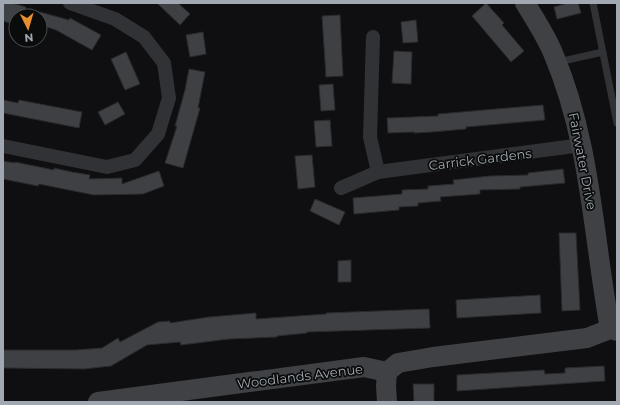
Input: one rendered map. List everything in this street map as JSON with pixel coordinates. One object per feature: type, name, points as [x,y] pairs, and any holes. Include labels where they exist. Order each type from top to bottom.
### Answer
[{"type":"street","points":[[3,146],[107,167],[135,160],[158,134],[169,98],[164,63],[144,37],[115,19],[70,3]]},
{"type":"street","name":"Fairwater Drive","points":[[525,3],[553,53],[574,115],[582,145],[592,196],[613,330]]},
{"type":"street","points":[[373,37],[370,137],[378,172]]},
{"type":"street","name":"Carrick Gardens","points":[[341,188],[378,172],[582,145]]},
{"type":"street","points":[[387,402],[387,372],[398,363],[433,357],[587,338],[613,330]]},
{"type":"street","name":"Woodlands Avenue","points":[[98,402],[163,398],[364,367],[387,372]]},
{"type":"lane","points":[[593,3],[617,124]]},
{"type":"lane","points":[[556,62],[603,52]]},
{"type":"building","points":[[3,3],[12,3],[26,7],[8,8],[8,23],[3,21]]},
{"type":"building","points":[[157,3],[178,3],[190,14],[180,25]]},
{"type":"building","points":[[486,3],[504,23],[502,25],[524,51],[511,62],[472,16]]},
{"type":"building","points":[[568,3],[578,3],[581,13],[557,19],[554,7]]},
{"type":"building","points":[[48,14],[69,20],[70,18],[101,35],[92,50],[56,30],[48,28]]},
{"type":"building","points":[[340,15],[343,76],[326,77],[322,16]]},
{"type":"building","points":[[416,20],[418,42],[403,43],[401,22]]},
{"type":"building","points":[[203,32],[206,54],[190,57],[186,35]]},
{"type":"building","points":[[394,51],[412,52],[411,84],[392,83]]},
{"type":"building","points":[[126,52],[140,84],[125,90],[111,59]]},
{"type":"building","points":[[189,69],[205,72],[198,108],[200,108],[183,168],[165,163],[177,126],[175,126]]},
{"type":"building","points":[[333,84],[335,110],[321,111],[319,85]]},
{"type":"building","points":[[3,100],[18,103],[19,100],[82,112],[79,128],[3,113]]},
{"type":"building","points":[[118,102],[125,114],[105,125],[98,112]]},
{"type":"building","points":[[543,105],[545,120],[466,127],[466,129],[432,132],[388,133],[387,118],[438,116],[438,114]]},
{"type":"building","points":[[330,120],[332,146],[316,147],[314,121]]},
{"type":"building","points":[[312,155],[315,187],[298,189],[295,156]]},
{"type":"building","points":[[3,161],[90,175],[89,179],[122,178],[122,184],[159,171],[164,186],[143,194],[94,195],[39,184],[38,186],[3,179]]},
{"type":"building","points":[[563,169],[565,183],[520,187],[520,189],[480,190],[480,194],[440,197],[441,201],[418,203],[418,206],[399,207],[399,210],[354,214],[353,198],[402,194],[402,190],[428,189],[428,186],[454,184],[453,180],[490,176],[528,175],[528,173]]},
{"type":"building","points":[[315,199],[345,212],[339,225],[310,211]]},
{"type":"building","points":[[559,233],[576,233],[580,310],[562,311]]},
{"type":"building","points":[[351,260],[351,282],[338,282],[338,261]]},
{"type":"building","points":[[540,295],[541,313],[457,318],[456,300]]},
{"type":"building","points":[[429,309],[430,328],[307,332],[277,337],[229,339],[181,345],[180,342],[147,345],[111,366],[84,369],[3,368],[3,350],[76,350],[102,348],[118,338],[120,342],[158,322],[170,321],[170,323],[209,317],[256,313],[256,319],[326,313]]},
{"type":"building","points":[[604,366],[605,381],[457,391],[457,375],[544,370],[545,374],[565,373],[565,368]]},
{"type":"building","points":[[413,384],[434,384],[434,402],[414,402]]}]
